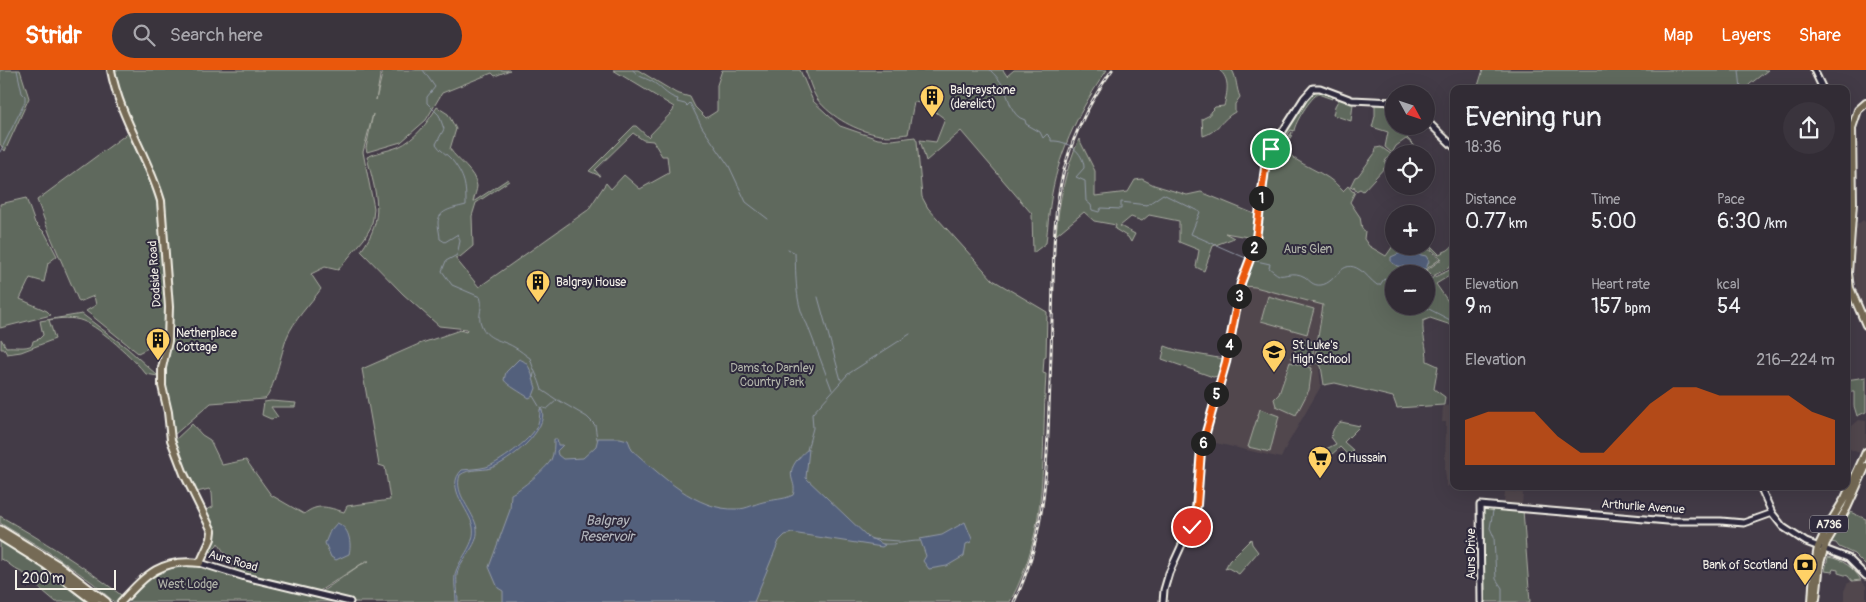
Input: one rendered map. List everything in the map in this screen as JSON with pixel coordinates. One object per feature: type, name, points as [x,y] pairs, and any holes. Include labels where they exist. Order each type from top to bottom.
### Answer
[{"type":"highway","points":[[0,530],[59,566],[106,602]]},
{"type":"highway","points":[[0,536],[45,564],[95,602]]},
{"type":"main road","name":"Dodside Road","points":[[111,70],[128,126],[161,200],[169,307],[168,341],[162,368],[162,386],[168,412],[171,440],[184,474],[212,531],[211,540],[200,564]]},
{"type":"main road","points":[[1850,250],[1853,203],[1852,128],[1858,110],[1866,103]]},
{"type":"main road","points":[[1850,286],[1866,325]]},
{"type":"main road","name":"A736","points":[[1850,487],[1866,452]]},
{"type":"main road","name":"A736","points":[[1816,602],[1821,548],[1866,466]]},
{"type":"main road","name":"A736","points":[[1812,602],[1814,570],[1828,526],[1849,490]]},
{"type":"main road","name":"Aurs Road","points":[[122,601],[156,569],[178,562],[200,564]]},
{"type":"street","points":[[1814,70],[1821,85]]},
{"type":"street","points":[[1163,602],[1169,573],[1195,516],[1201,450],[1226,362],[1241,283],[1255,246],[1268,156],[1304,98],[1314,88],[1320,88],[1352,100],[1385,102]]},
{"type":"street","points":[[1435,129],[1450,143]]},
{"type":"street","points":[[1762,490],[1772,512],[1783,527],[1804,541],[1848,558],[1866,576]]},
{"type":"street","name":"Arthurlie Avenue","points":[[1480,505],[1536,508],[1668,521],[1721,520],[1744,523],[1772,512]]},
{"type":"street","name":"Aurs Drive","points":[[1480,505],[1481,602]]},
{"type":"street","name":"Aurs Road","points":[[200,564],[245,577],[350,602]]},
{"type":"shaded area","points":[[1863,220],[1866,223],[1866,316],[1857,292],[1852,265],[1855,224],[1857,225]]},
{"type":"shaded area","name":"St Luke's High School","points":[[1243,286],[1255,287],[1323,305],[1313,366],[1316,363],[1319,368],[1321,386],[1281,458],[1207,441],[1227,378]]},
{"type":"shaded area","points":[[1450,405],[1450,484],[1447,487],[1445,470],[1446,422],[1442,422],[1443,406]]},
{"type":"shaded area","points":[[1859,420],[1866,421],[1866,447],[1862,454],[1850,449],[1852,426]]},
{"type":"shaded area","points":[[1505,491],[1523,493],[1522,505],[1504,503]]},
{"type":"shaded area","points":[[1854,580],[1861,580],[1866,586],[1866,602],[1844,602],[1844,591],[1847,584]]},
{"type":"green space","points":[[0,70],[20,70],[29,98],[5,151],[0,144]]},
{"type":"green space","points":[[114,70],[381,70],[376,100],[383,70],[510,70],[495,76],[492,73],[442,93],[426,120],[401,142],[367,152],[366,148],[373,114],[363,152],[374,208],[371,227],[364,239],[338,270],[325,267],[311,274],[321,289],[298,318],[287,337],[268,395],[265,399],[211,403],[174,435],[172,434],[163,390],[163,375],[170,339],[162,196],[130,128]]},
{"type":"green space","name":"Dams to Darnley Country Park","points":[[613,70],[638,70],[676,93],[690,97],[695,107],[706,118],[717,111],[717,85],[722,70],[800,70],[813,101],[840,126],[878,139],[892,140],[915,137],[917,141],[922,197],[928,208],[993,280],[1047,312],[1046,357],[1044,358],[1043,373],[1046,374],[1043,462],[1038,518],[1023,574],[1010,602],[121,602],[161,567],[192,562],[320,593],[360,565],[369,561],[366,561],[318,592],[237,572],[218,543],[213,552],[208,551],[215,532],[206,510],[213,507],[212,493],[209,489],[197,492],[188,477],[174,441],[192,424],[202,435],[210,440],[222,465],[246,460],[271,495],[304,514],[318,507],[344,512],[347,506],[390,500],[385,467],[379,465],[362,369],[419,344],[460,330],[466,332],[467,329],[439,326],[403,294],[361,251],[374,227],[377,206],[367,157],[398,147],[410,140],[425,125],[437,107],[448,114],[456,129],[450,149],[470,171],[476,181],[477,188],[473,202],[508,179],[509,181],[476,203],[472,216],[473,246],[460,257],[455,258],[479,287],[588,210],[606,183],[611,189],[624,175],[640,189],[669,173],[667,156],[662,156],[653,141],[643,140],[633,133],[595,170],[600,176],[589,171],[634,126],[648,137],[673,111],[674,107]]},
{"type":"green space","points":[[805,70],[1003,70],[1007,76],[1014,70],[1107,70],[1080,114],[1066,145],[1060,160],[1052,193],[1046,243],[1033,253],[1032,214],[961,131],[926,161],[920,140],[936,142],[945,119],[925,104],[914,102],[908,134],[883,136],[871,133],[837,118],[823,106],[815,96]]},
{"type":"green space","points":[[1219,70],[1232,70],[1240,97],[1235,104],[1235,112],[1212,132],[1203,136],[1202,119],[1210,115],[1210,112],[1215,107],[1224,106],[1227,82]]},
{"type":"green space","points":[[1483,70],[1768,70],[1749,85],[1478,85]]},
{"type":"green space","points":[[1318,91],[1331,96],[1332,99],[1318,94],[1315,96],[1300,116],[1294,131],[1291,130],[1280,145],[1278,144],[1309,95]]},
{"type":"green space","points":[[1339,99],[1353,104],[1351,121],[1333,115]]},
{"type":"green space","points":[[1375,104],[1385,105],[1385,131],[1372,127],[1375,116]]},
{"type":"green space","name":"Aurs Glen","points":[[1292,132],[1291,137],[1283,147],[1289,154],[1328,178],[1343,191],[1348,186],[1355,192],[1350,202],[1360,217],[1362,229],[1365,231],[1364,239],[1369,246],[1386,256],[1435,255],[1440,259],[1432,265],[1385,265],[1385,315],[1435,315],[1435,277],[1450,270],[1450,275],[1436,284],[1450,304],[1450,325],[1430,318],[1423,321],[1427,361],[1438,366],[1434,389],[1445,397],[1444,405],[1397,408],[1393,397],[1335,383],[1324,385],[1321,366],[1314,363],[1323,305],[1255,287],[1243,286],[1259,243],[1270,157],[1277,145],[1281,147]]},
{"type":"green space","points":[[128,133],[157,195],[166,290],[166,339],[138,353],[86,311],[96,305],[94,296],[79,302],[37,200]]},
{"type":"green space","points":[[1387,135],[1409,135],[1407,138],[1414,145],[1406,139],[1397,145],[1385,145]]},
{"type":"green space","points":[[1079,139],[1095,171],[1095,196],[1128,192],[1135,180],[1142,179],[1154,185],[1187,195],[1201,192],[1257,215],[1255,236],[1253,238],[1225,233],[1234,238],[1213,246],[1204,271],[1196,267],[1199,250],[1179,242],[1179,221],[1149,215],[1142,221],[1131,217],[1120,226],[1135,234],[1131,242],[1128,237],[1115,229],[1116,225],[1094,221],[1084,212],[1056,235],[1063,186]]},
{"type":"green space","points":[[1381,147],[1385,150],[1385,167],[1363,191],[1360,189],[1356,191],[1354,186],[1353,188],[1350,187],[1355,177],[1358,176],[1375,153],[1376,148]]},
{"type":"green space","points":[[26,198],[35,223],[45,233],[57,256],[48,263],[44,282],[30,278],[20,299],[47,311],[51,315],[0,328],[0,204]]},
{"type":"green space","points":[[1450,248],[1450,267],[1435,275],[1434,265],[1442,259],[1435,253],[1435,250],[1439,254]]},
{"type":"green space","points":[[1268,296],[1314,309],[1307,334],[1261,321]]},
{"type":"green space","points":[[82,314],[127,348],[158,376],[146,374],[126,352],[108,337],[83,321],[75,319],[49,320],[55,339],[21,352],[7,354],[4,349],[1,349],[1,339],[6,347],[32,345],[33,341],[43,335],[40,321]]},
{"type":"green space","points":[[1301,339],[1314,342],[1312,365],[1291,358]]},
{"type":"green space","points":[[1165,346],[1179,351],[1224,359],[1218,376],[1213,377],[1162,359]]},
{"type":"green space","points":[[1290,362],[1312,368],[1309,390],[1296,415],[1276,406],[1274,399],[1279,394]]},
{"type":"green space","points":[[1866,377],[1866,412],[1857,416],[1854,406],[1854,392],[1850,392],[1850,379]]},
{"type":"green space","points":[[264,402],[296,403],[295,407],[271,407],[278,417],[271,419],[262,415]]},
{"type":"green space","points":[[1260,409],[1279,416],[1270,452],[1248,447]]},
{"type":"green space","points":[[1341,422],[1360,426],[1344,442],[1353,450],[1348,455],[1340,447],[1330,456],[1326,449],[1336,444],[1331,437],[1334,428]]},
{"type":"green space","points":[[1483,507],[1523,510],[1530,602],[1485,602]]},
{"type":"green space","points":[[1850,512],[1866,519],[1866,566],[1854,554],[1839,547],[1836,543],[1830,542]]},
{"type":"green space","points":[[0,516],[92,573],[121,595],[120,599],[114,602],[93,583],[55,556],[0,523]]},
{"type":"green space","points":[[1251,539],[1258,552],[1239,574],[1228,568],[1225,569],[1229,561]]},
{"type":"green space","points":[[0,541],[48,572],[87,602],[56,602],[30,580],[31,577],[2,559],[0,561]]},
{"type":"green space","points":[[1828,557],[1847,565],[1861,580],[1852,581],[1848,576],[1838,573],[1838,570],[1833,569],[1832,572],[1825,571]]},
{"type":"water","points":[[1396,255],[1421,255],[1426,256],[1429,261],[1428,265],[1396,265],[1391,262],[1391,257]]},
{"type":"water","points":[[519,359],[529,367],[536,388],[533,396],[529,398],[511,387],[504,380],[506,372]]},
{"type":"water","points":[[540,409],[542,409],[543,417],[540,426],[517,452],[499,465],[491,468],[467,471],[460,475],[459,489],[475,522],[477,535],[475,542],[459,569],[457,578],[458,602],[456,602],[455,575],[470,544],[473,533],[471,520],[457,491],[457,477],[462,470],[483,468],[491,465],[506,457],[521,445],[536,428]]},
{"type":"water","name":"Balgray Reservoir","points":[[598,438],[628,440],[632,450],[680,490],[707,504],[737,509],[793,495],[794,486],[791,475],[793,466],[802,454],[809,449],[806,478],[868,537],[885,545],[882,547],[792,533],[785,535],[779,541],[754,602],[503,602],[503,591],[498,588],[489,567],[510,510],[511,494],[532,479],[548,464],[553,455],[554,439],[557,439],[558,445],[563,445],[557,451],[558,455],[563,459],[583,458],[596,446]]},
{"type":"water","points":[[965,522],[972,539],[971,542],[966,544],[964,556],[947,566],[929,569],[923,561],[926,556],[920,539],[942,535]]},
{"type":"water","points":[[337,523],[347,532],[350,545],[349,554],[336,560],[331,557],[325,543],[330,531]]},
{"type":"waterway","points":[[0,152],[25,102],[17,70]]},
{"type":"waterway","points":[[423,70],[435,87],[427,97],[427,103],[439,115],[444,129],[436,144],[460,171],[466,192],[466,205],[448,210],[439,218],[440,239],[445,242],[458,234],[460,241],[457,255],[446,261],[442,271],[452,285],[480,297],[480,321],[487,334],[509,344],[530,358],[542,390],[557,400],[547,409],[540,407],[541,410]]},
{"type":"waterway","points":[[633,70],[639,76],[655,83],[670,96],[678,99],[677,102],[687,106],[690,103],[702,127],[729,166],[746,202],[768,219]]},
{"type":"waterway","points":[[990,70],[1002,84],[1016,115],[1025,120],[1026,124],[1040,132],[1043,138],[1047,134],[1051,141],[1068,145],[1078,152],[1084,168],[1076,177],[1085,181],[1086,201],[1091,205],[1092,210],[1099,212],[1101,208],[1121,209],[1121,202],[1147,205],[1163,194],[1200,212],[1191,234],[1248,259]]},
{"type":"waterway","points":[[1739,70],[1741,85]]},
{"type":"waterway","points":[[788,249],[795,253],[800,308],[832,390]]},
{"type":"waterway","points":[[1252,260],[1270,264],[1269,268],[1279,275],[1301,275],[1316,285],[1326,283],[1348,267],[1354,267],[1365,273],[1377,285],[1380,285],[1385,279]]},
{"type":"waterway","points":[[818,297],[841,380]]},
{"type":"waterway","points":[[1435,312],[1450,320]]},
{"type":"waterway","points":[[807,450],[813,428],[812,414],[848,374],[910,334]]},
{"type":"waterway","points":[[533,379],[534,373]]},
{"type":"waterway","points":[[533,396],[539,406]]},
{"type":"waterway","points":[[558,400],[587,417],[595,425],[597,439]]},
{"type":"waterway","points":[[1493,511],[1490,528],[1494,537],[1496,579],[1502,588],[1502,602]]},
{"type":"waterway","points":[[871,539],[899,541]]},
{"type":"waterway","points":[[883,544],[920,541]]},
{"type":"railway","points":[[1014,602],[1032,555],[1038,531],[1045,482],[1054,244],[1059,195],[1074,138],[1087,110],[1112,70]]},
{"type":"place","name":"Balgraystone (derelict)","points":[[932,118]]},
{"type":"place","name":"Balgray House","points":[[538,303]]},
{"type":"place","name":"Netherplace Cottage","points":[[158,361]]},
{"type":"place","name":"St Luke's High School","points":[[1274,373]]},
{"type":"place","name":"O.Hussain","points":[[1320,479]]},
{"type":"place","name":"Bank of Scotland","points":[[1805,586]]},
{"type":"route","points":[[1192,527],[1197,505],[1201,450],[1226,362],[1241,283],[1255,246],[1266,161],[1271,149]]},
{"type":"park label","name":"West Lodge","points":[[188,584]]}]
